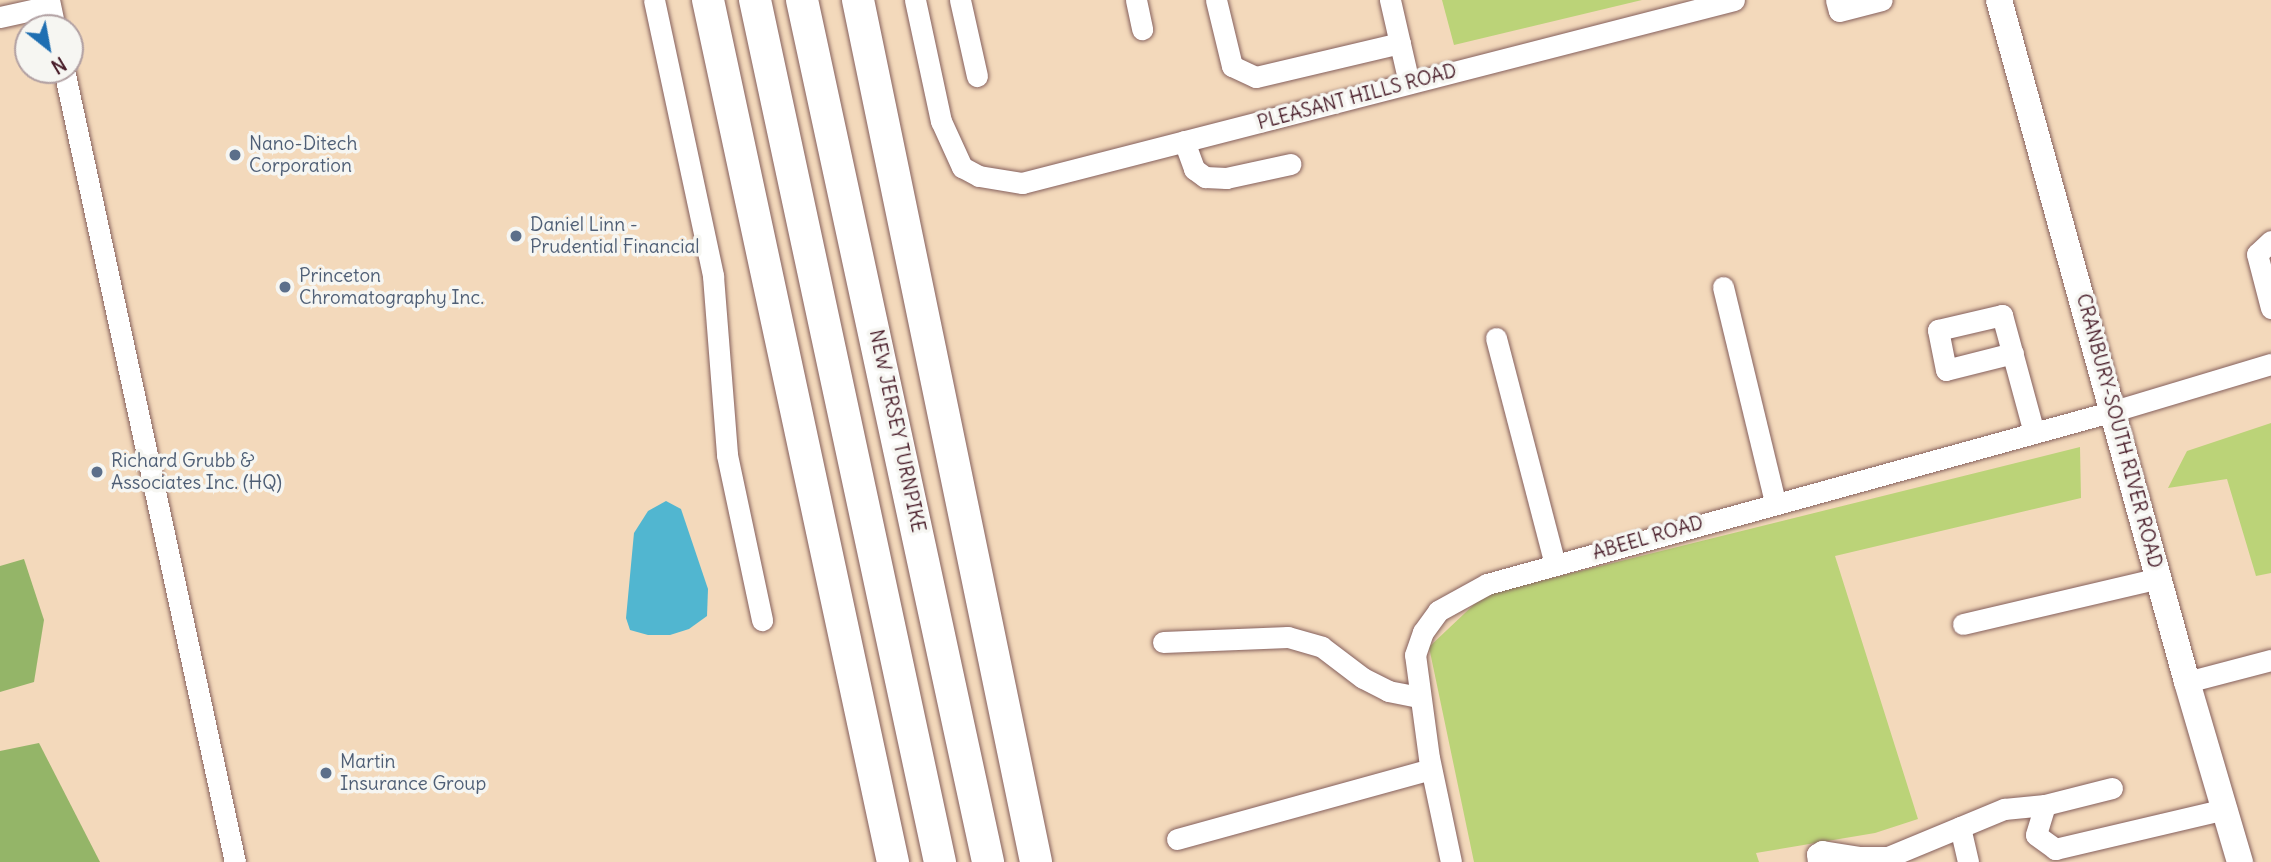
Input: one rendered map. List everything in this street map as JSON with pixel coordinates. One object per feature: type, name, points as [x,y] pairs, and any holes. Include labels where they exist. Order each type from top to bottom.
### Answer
[{"type":"highway","points":[[708,0],[893,862]]},
{"type":"highway","points":[[755,0],[940,862]]},
{"type":"highway","name":"NEW JERSEY TURNPIKE","points":[[802,0],[988,862]]},
{"type":"highway","points":[[859,0],[1036,862]]},
{"type":"main road","name":"CRANBURY-SOUTH RIVER ROAD","points":[[1999,0],[2115,411],[2187,682],[2241,862]]},
{"type":"street","points":[[654,0],[713,276],[727,455],[762,620]]},
{"type":"street","name":"PLEASANT HILLS ROAD","points":[[915,0],[942,121],[962,167],[979,176],[1022,183],[1734,0]]},
{"type":"street","points":[[960,0],[977,76]]},
{"type":"street","points":[[1136,0],[1142,29]]},
{"type":"street","points":[[1216,0],[1232,66],[1256,77],[1400,43]]},
{"type":"street","points":[[1390,0],[1409,83]]},
{"type":"street","points":[[1836,0],[1839,11],[1882,0]]},
{"type":"street","points":[[0,17],[49,3]]},
{"type":"street","points":[[67,84],[235,862]]},
{"type":"street","points":[[1184,141],[1194,169],[1205,177],[1226,178],[1292,164]]},
{"type":"street","points":[[2269,242],[2257,254],[2271,308]]},
{"type":"street","points":[[1723,287],[1775,502]]},
{"type":"street","points":[[1496,338],[1555,564]]},
{"type":"street","points":[[2013,353],[2034,433]]},
{"type":"street","name":"ABEEL ROAD","points":[[1451,862],[1419,697],[1415,655],[1423,632],[1438,611],[1487,584],[1775,502],[2115,411],[2271,364]]},
{"type":"street","points":[[1963,624],[2159,578]]},
{"type":"street","points":[[1163,642],[1288,637],[1322,647],[1363,678],[1388,691],[1419,697]]},
{"type":"street","points":[[2187,682],[2271,660]]},
{"type":"street","points":[[1177,839],[1432,769]]},
{"type":"street","points":[[1818,862],[1817,854],[1822,851],[1843,858],[1888,857],[2004,809],[2045,805],[2112,788]]},
{"type":"street","points":[[2045,805],[2036,835],[2055,849],[2226,809]]},
{"type":"street","points":[[1960,827],[1968,862]]},
{"type":"green space","points":[[1442,0],[1642,0],[1454,45]]},
{"type":"green space","points":[[2271,423],[2271,573],[2256,576],[2227,479],[2168,488],[2187,451]]},
{"type":"green space","points":[[2080,447],[2081,498],[1835,556],[1918,819],[1875,833],[1756,853],[1759,862],[1474,862],[1429,647],[1484,595]]},
{"type":"green space","points":[[24,559],[44,620],[34,682],[0,692],[0,566]]},
{"type":"green space","points":[[39,743],[100,862],[0,862],[0,751]]},
{"type":"water","points":[[666,501],[681,509],[708,589],[707,616],[689,629],[670,635],[648,635],[630,630],[626,618],[634,533],[648,511]]},
{"type":"place","name":"Nano-Ditech Corporation","points":[[235,155]]},
{"type":"place","name":"Daniel Linn - Prudential Financial","points":[[516,236]]},
{"type":"place","name":"Princeton Chromatography Inc.","points":[[285,287]]},
{"type":"place","name":"Richard Grubb & Associates Inc. (HQ)","points":[[97,472]]},
{"type":"place","name":"Martin Insurance Group","points":[[326,773]]}]
